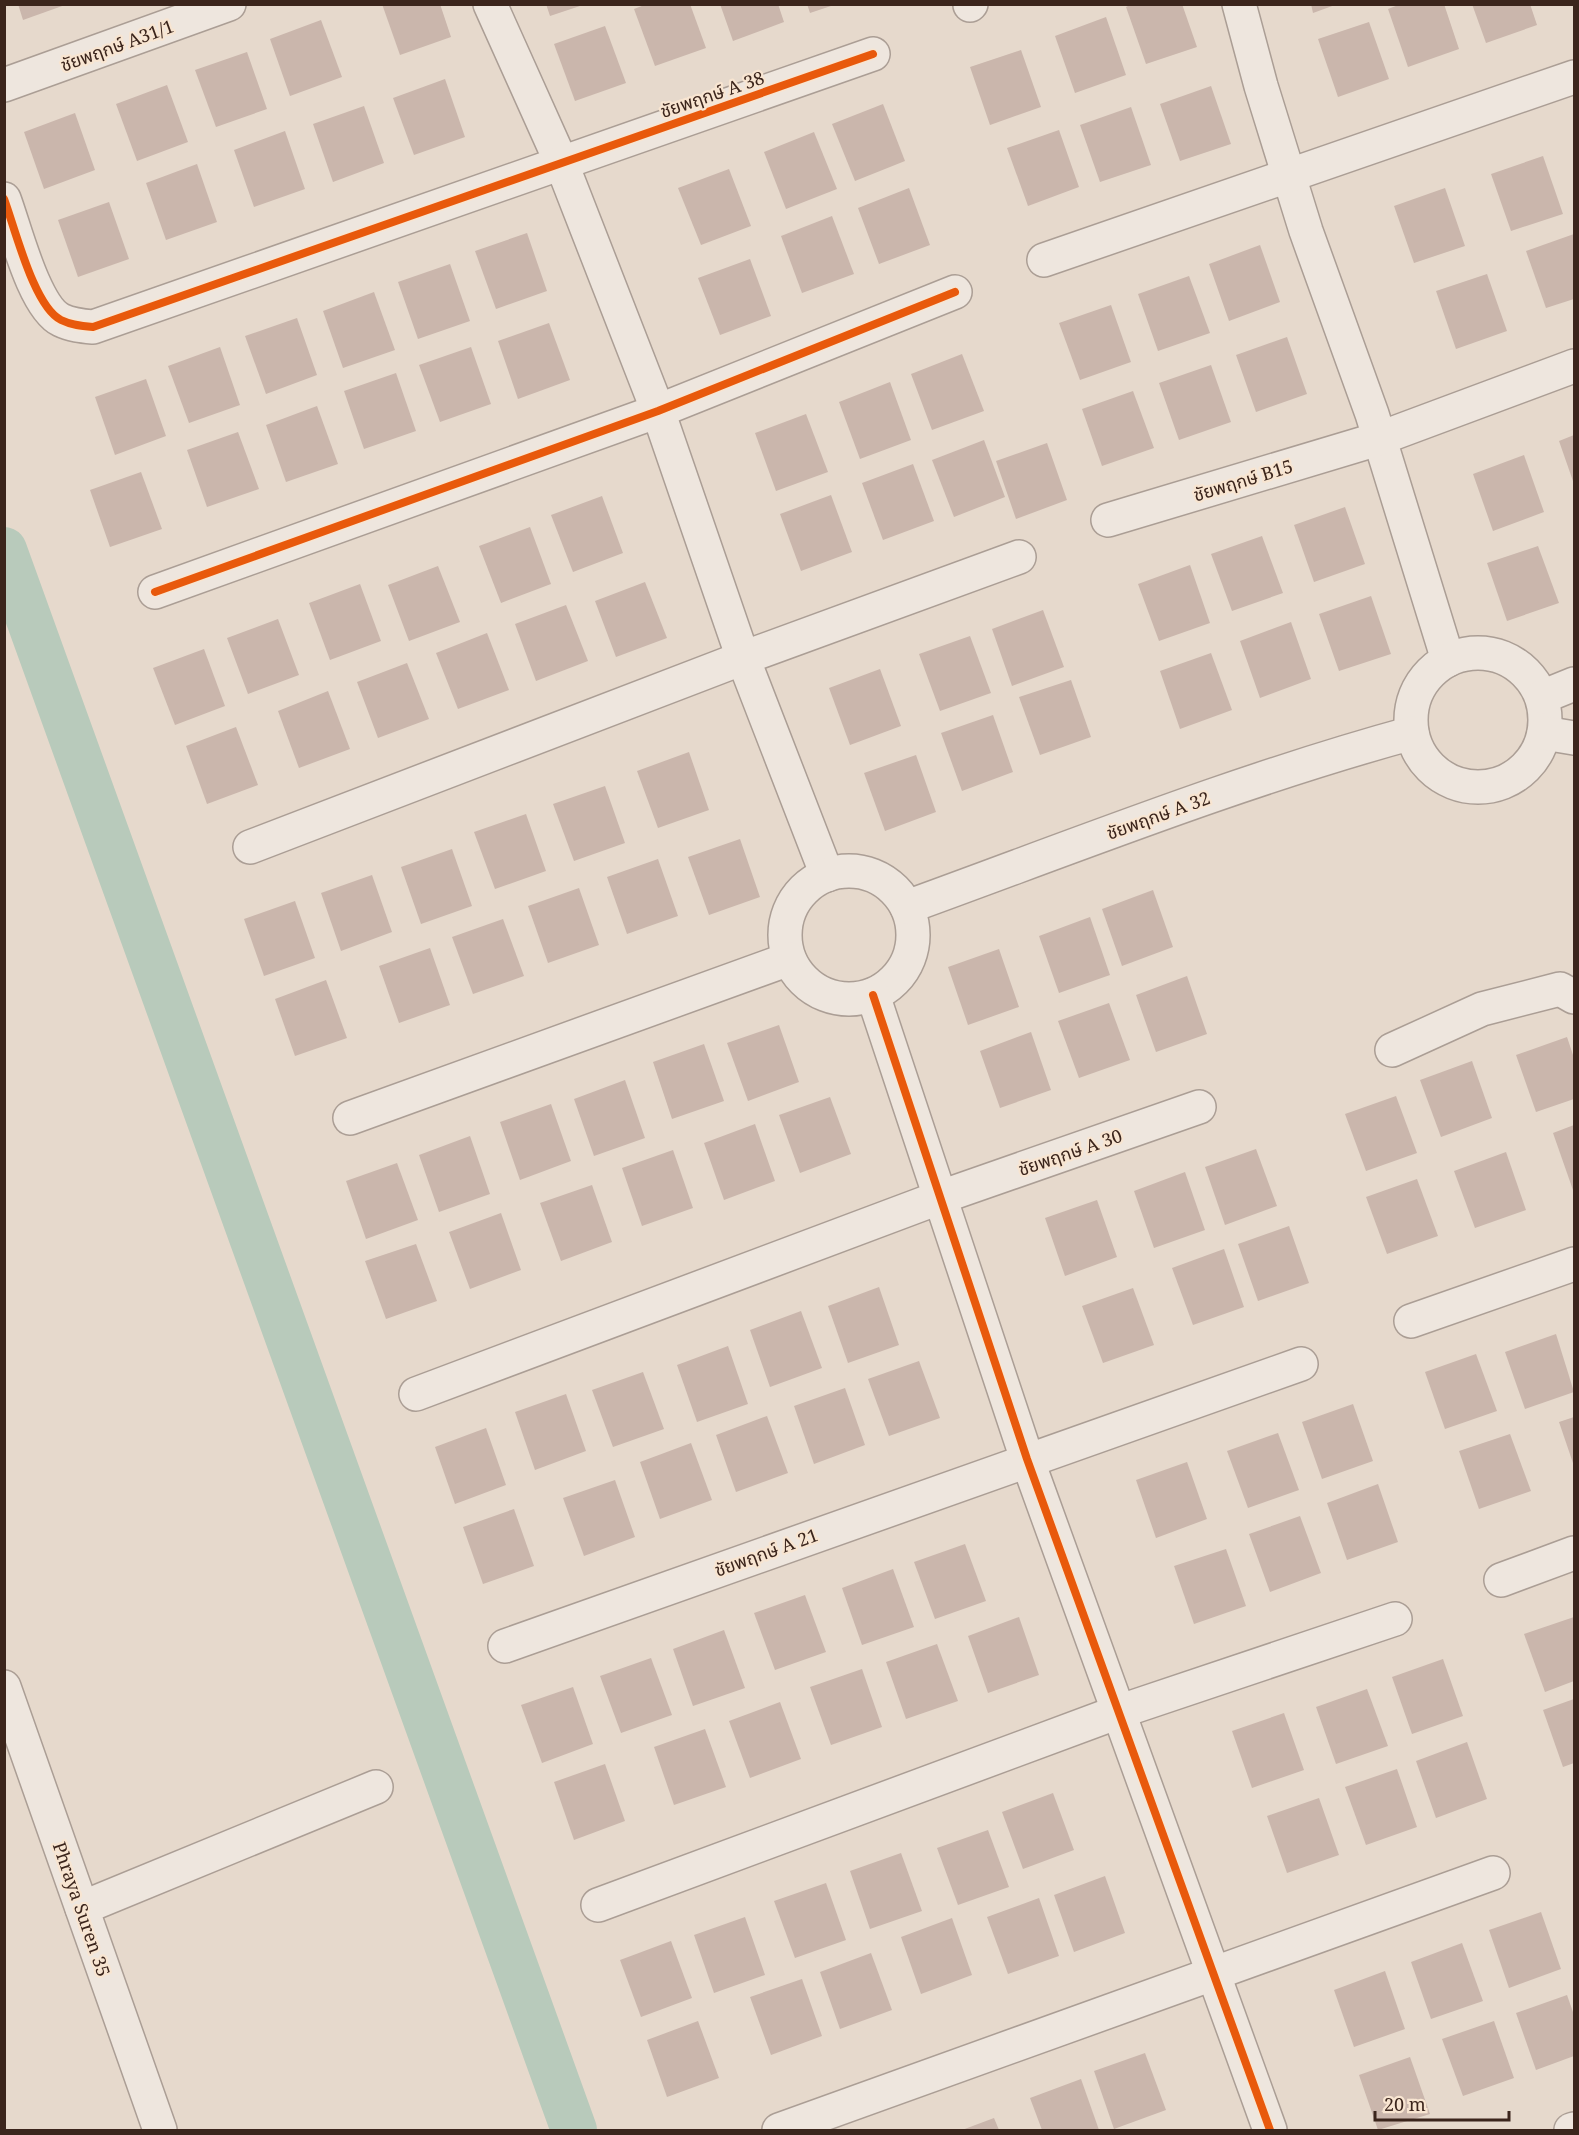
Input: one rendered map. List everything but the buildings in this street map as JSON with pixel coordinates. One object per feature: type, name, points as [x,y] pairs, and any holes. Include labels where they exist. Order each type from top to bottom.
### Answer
[{"type":"street","name":"ชัยพฤกษ์ A31/1","points":[[4,85],[229,4]]},
{"type":"street","points":[[490,4],[561,162],[658,411],[743,658],[827,875]]},
{"type":"street","points":[[1239,4],[1290,177],[1378,439],[1448,660]]},
{"type":"street","name":"ชัยพฤกษ์ A 38","points":[[4,199],[39,295],[48,310],[59,320],[93,327],[873,54]]},
{"type":"street","points":[[1044,260],[1575,77]]},
{"type":"street","points":[[155,592],[658,411],[955,292]]},
{"type":"street","name":"ชัยพฤกษ์ B15","points":[[1108,520],[1378,439],[1575,366]]},
{"type":"street","points":[[250,847],[743,658],[1019,557]]},
{"type":"street","points":[[1470,654],[1492,654],[1514,663],[1531,678],[1542,697],[1545,715],[1559,735],[1536,754],[1521,772],[1501,783],[1478,787],[1455,784],[1435,772],[1420,755],[1412,733],[1413,704],[1425,679],[1448,660],[1470,654]]},
{"type":"street","points":[[1542,697],[1575,684]]},
{"type":"street","name":"ชัยพฤกษ์ A 32","points":[[907,907],[1186,804],[1332,755],[1412,733]]},
{"type":"street","points":[[845,871],[864,872],[882,879],[897,891],[907,907],[914,927],[913,947],[909,958],[905,968],[892,984],[873,994],[854,999],[833,998],[815,990],[800,976],[789,958],[785,938],[787,919],[795,900],[809,885],[827,875],[845,871]]},
{"type":"street","points":[[350,1118],[789,958]]},
{"type":"street","points":[[1392,1050],[1493,1006],[1560,989],[1575,998]]},
{"type":"street","points":[[873,994],[1027,1459],[1270,2130]]},
{"type":"street","name":"ชัยพฤกษ์ A 30","points":[[416,1394],[941,1197],[1199,1107]]},
{"type":"street","points":[[1411,1321],[1575,1264]]},
{"type":"street","name":"ชัยพฤกษ์ A 21","points":[[504,1646],[1300,1364]]},
{"type":"street","points":[[1501,1581],[1575,1553]]},
{"type":"street","points":[[598,1905],[1119,1712],[1395,1619]]},
{"type":"street","name":"Phraya Suren 35","points":[[4,1687],[160,2130]]},
{"type":"street","points":[[82,1908],[376,1786]]},
{"type":"street","points":[[779,2130],[1493,1873]]},
{"type":"waterway","points":[[4,550],[574,2130]]},
{"type":"cycle path","points":[[4,199],[26,265],[42,300],[61,320],[93,327],[873,54]]},
{"type":"cycle path","points":[[155,592],[658,411],[955,292]]},
{"type":"cycle path","points":[[873,995],[1027,1459],[1270,2130]]}]
